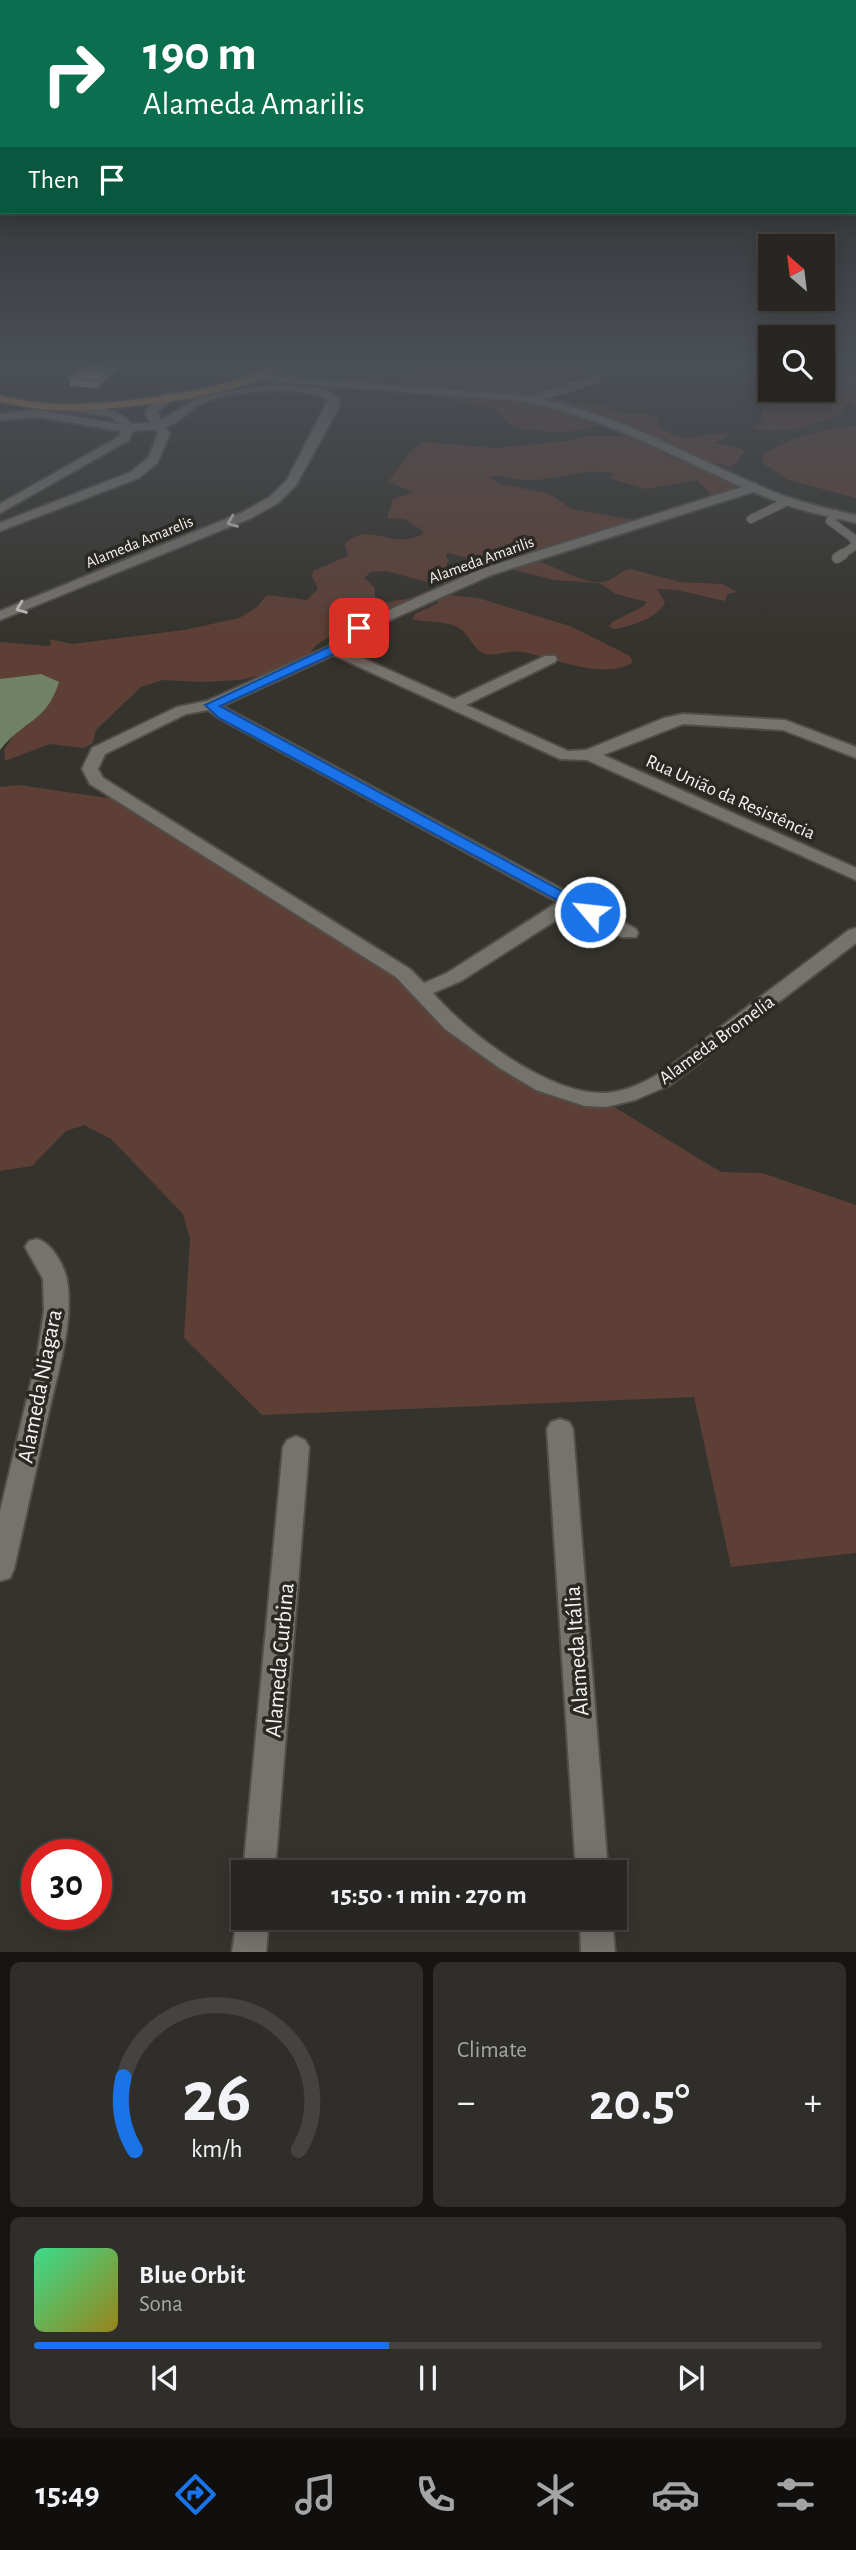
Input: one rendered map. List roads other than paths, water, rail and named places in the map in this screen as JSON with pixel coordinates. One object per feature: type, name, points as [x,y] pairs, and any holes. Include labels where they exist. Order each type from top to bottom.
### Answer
[{"type":"street","points":[[6,506],[89,456]]},
{"type":"street","points":[[0,527],[135,475],[155,456]]},
{"type":"street","name":"Alameda Amarelis","points":[[0,616],[245,516],[274,500],[292,482],[306,456]]},
{"type":"street","points":[[686,456],[789,501],[856,519]]},
{"type":"street","name":"Alameda Amarilis","points":[[90,769],[98,751],[182,710],[211,705],[333,649],[346,634],[467,579],[755,487]]},
{"type":"street","points":[[6,506],[34,515]]},
{"type":"street","points":[[333,649],[566,756],[589,755],[670,721],[683,719],[785,725],[856,753]]},
{"type":"street","points":[[454,705],[550,659]]},
{"type":"street","points":[[211,705],[224,715],[629,933]]},
{"type":"street","name":"Rua União da Resistência","points":[[589,755],[856,875]]},
{"type":"street","name":"Alameda Bromelia","points":[[90,769],[96,781],[403,973],[423,990],[441,1016],[452,1025],[522,1072],[560,1092],[580,1098],[608,1100],[636,1093],[663,1080],[856,934]]},
{"type":"street","points":[[423,990],[454,977],[571,902]]},
{"type":"street","name":"Alameda Niagara","points":[[0,1569],[49,1357],[56,1311],[54,1279],[49,1264],[37,1247]]},
{"type":"street","name":"Alameda Itália","points":[[560,1429],[591,1860]]},
{"type":"street","name":"Alameda Curbina","points":[[260,1860],[296,1447]]},
{"type":"street","points":[[249,1951],[252,1930]]},
{"type":"street","points":[[597,1930],[598,1951]]},
{"type":"lane","points":[[751,519],[789,501]]},
{"type":"lane","points":[[835,514],[830,520],[853,538],[856,545],[837,558]]}]
